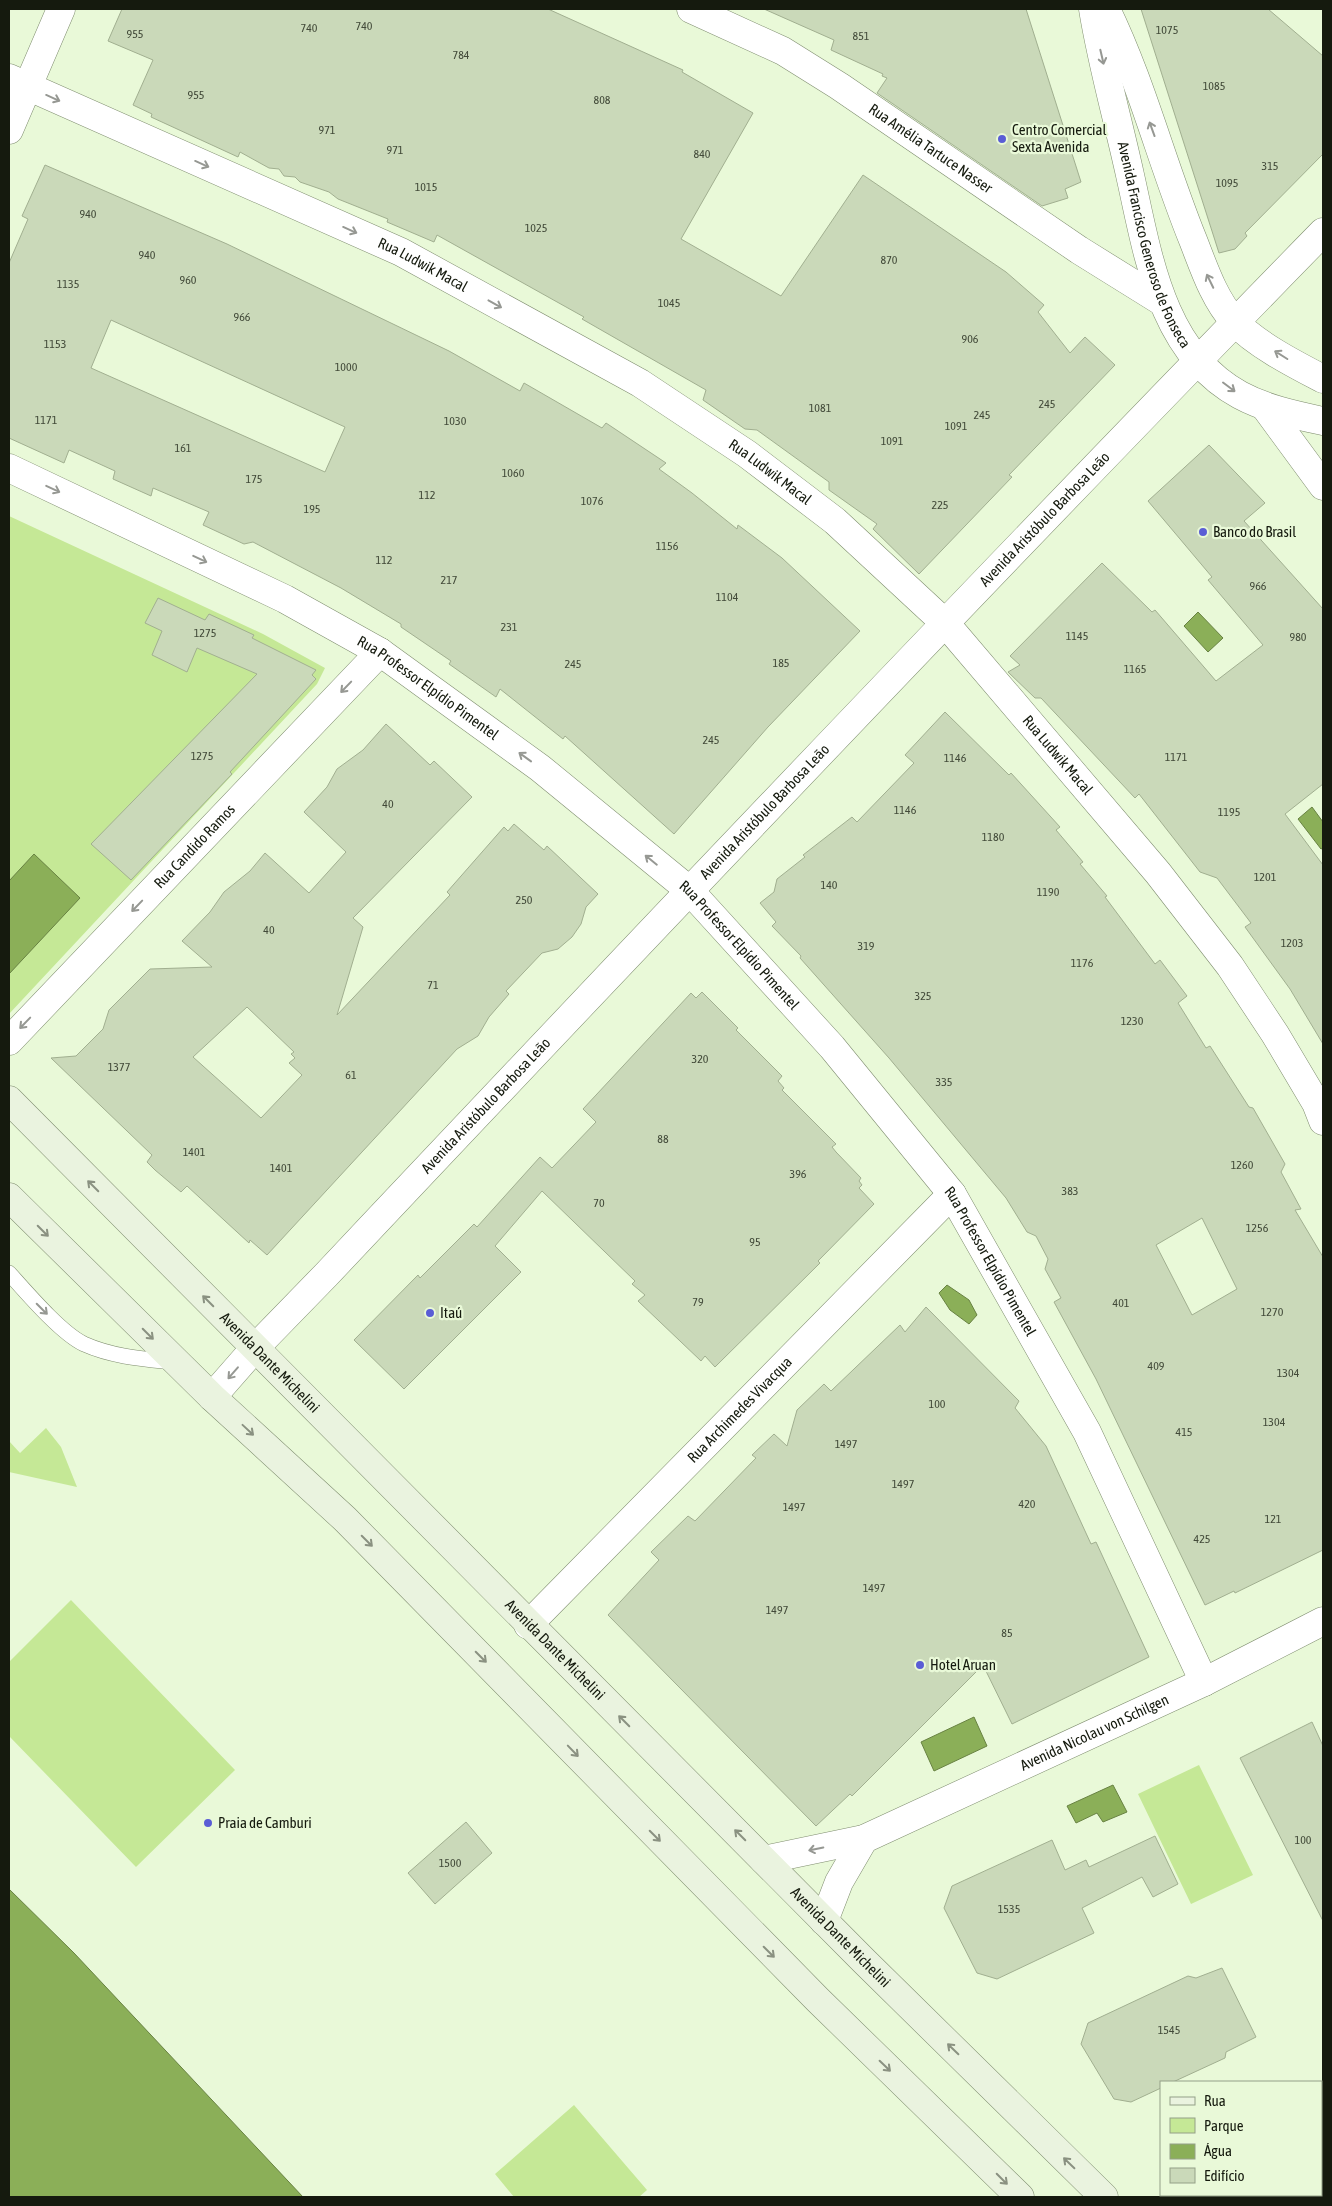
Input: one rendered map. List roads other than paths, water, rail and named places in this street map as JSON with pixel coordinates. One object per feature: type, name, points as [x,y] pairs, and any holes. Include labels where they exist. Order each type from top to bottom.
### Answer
[{"type":"main road","name":"Avenida Dante Michelini","points":[[9,1100],[528,1625],[1104,2197]]},
{"type":"main road","points":[[9,1197],[212,1397],[345,1519],[818,2000],[1020,2197]]},
{"type":"street","points":[[9,130],[18,82],[61,9]]},
{"type":"street","name":"Rua Amélia Tartuce Nasser","points":[[691,9],[783,51],[839,86],[1079,250],[1161,301]]},
{"type":"street","name":"Avenida Francisco Generoso de Fonseca","points":[[1093,9],[1147,252],[1161,301],[1175,328],[1197,360],[1239,394],[1265,406],[1323,421]]},
{"type":"street","name":"Avenida Francisco Generoso de Fonseca","points":[[1106,9],[1123,48],[1206,272],[1224,308],[1235,322],[1269,348],[1323,379]]},
{"type":"street","name":"Rua Ludwik Macal","points":[[18,82],[400,252],[640,383],[747,454],[835,521],[946,624],[1158,873],[1230,966],[1276,1034],[1316,1104],[1323,1121]]},
{"type":"street","name":"Avenida Aristóbulo Barbosa Leão","points":[[212,1397],[254,1349],[689,890],[1197,360],[1323,232]]},
{"type":"street","points":[[1265,406],[1323,486]]},
{"type":"street","name":"Rua Professor Elpídio Pimentel","points":[[9,468],[285,599],[380,652],[540,768],[689,890],[832,1047],[952,1194],[1087,1432],[1204,1682]]},
{"type":"street","name":"Rua Candido Ramos","points":[[9,1040],[380,652]]},
{"type":"street","name":"Rua Archimedes Vivacqua","points":[[528,1625],[952,1194]]},
{"type":"street","name":"Avenida Nicolau von Schilgen","points":[[764,1860],[864,1839],[1204,1682],[1323,1621]]},
{"type":"street","points":[[824,1920],[839,1882],[864,1839]]},
{"type":"lane","points":[[9,1273],[44,1312],[82,1343],[114,1354],[176,1362]]},
{"type":"water","points":[[1198,612],[1223,638],[1208,652],[1184,626]]},
{"type":"water","points":[[1312,807],[1323,822],[1323,848],[1321,849],[1298,819]]},
{"type":"water","points":[[34,854],[80,898],[9,974],[9,881]]},
{"type":"water","points":[[947,1285],[969,1300],[977,1315],[969,1324],[950,1310],[939,1293]]},
{"type":"water","points":[[974,1717],[987,1746],[934,1771],[921,1742]]},
{"type":"water","points":[[1113,1785],[1127,1812],[1103,1822],[1097,1813],[1076,1823],[1067,1806]]},
{"type":"water","points":[[9,1889],[74,1953],[303,2197],[9,2197]]},
{"type":"place","name":"Centro Comercial Sexta Avenida","points":[[1002,139]]},
{"type":"place","name":"Banco do Brasil","points":[[1203,532]]},
{"type":"place","name":"Itaú","points":[[430,1313]]},
{"type":"place","name":"Hotel Aruan","points":[[920,1665]]},
{"type":"place","name":"Praia de Camburi","points":[[208,1823]]}]
